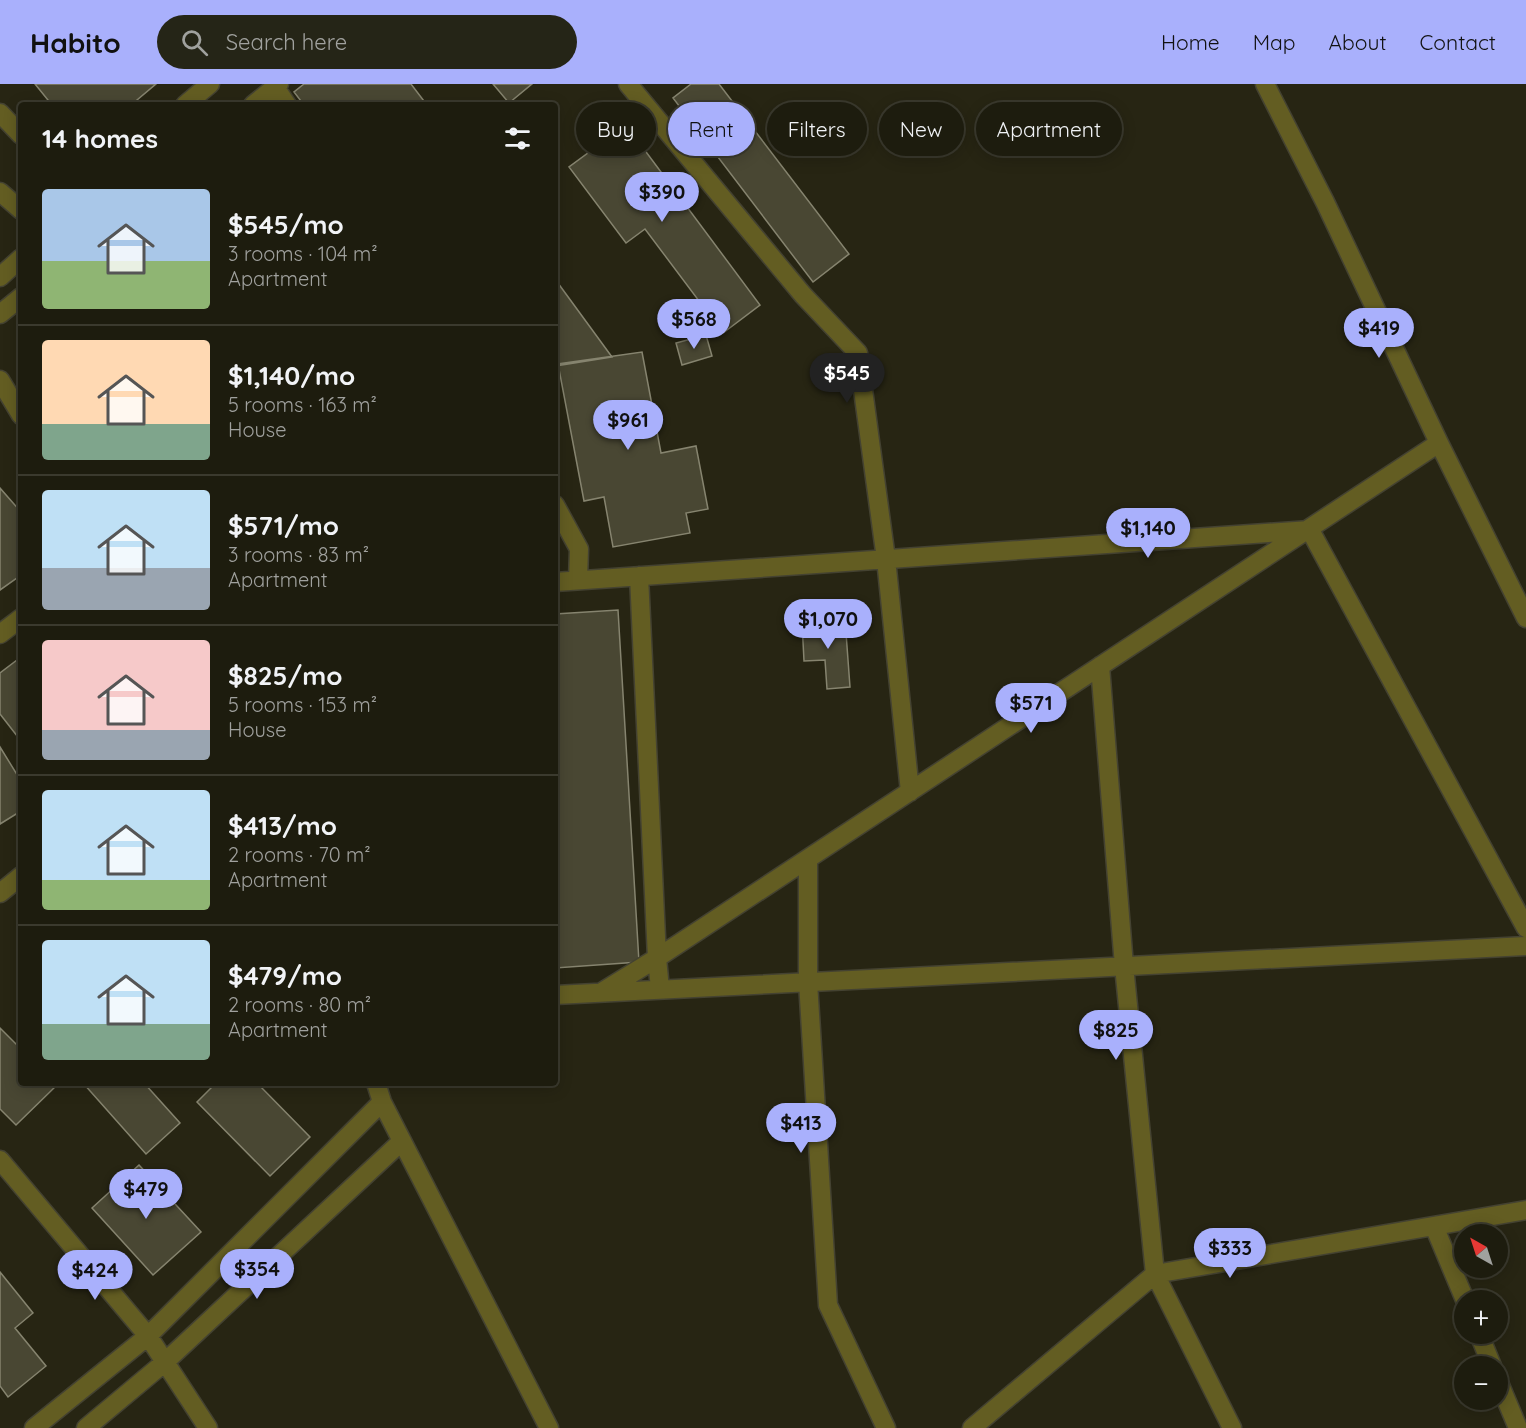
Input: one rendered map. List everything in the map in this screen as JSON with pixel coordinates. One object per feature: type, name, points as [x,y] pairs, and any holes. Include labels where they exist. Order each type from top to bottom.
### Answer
[{"type":"street","points":[[189,102],[210,84]]},
{"type":"street","points":[[628,84],[803,296],[858,353],[886,559],[910,792]]},
{"type":"street","points":[[1265,84],[1330,212],[1439,443],[1526,618]]},
{"type":"street","points":[[257,102],[277,86],[285,102]]},
{"type":"street","points":[[0,113],[18,132]]},
{"type":"street","points":[[0,192],[18,207]]},
{"type":"street","points":[[0,277],[18,261]]},
{"type":"street","points":[[0,314],[18,299]]},
{"type":"street","points":[[0,380],[18,410]]},
{"type":"street","points":[[602,992],[1310,530],[1439,443]]},
{"type":"street","points":[[558,510],[579,549],[578,580]]},
{"type":"street","points":[[558,582],[1310,530]]},
{"type":"street","points":[[1310,530],[1526,928]]},
{"type":"street","points":[[639,576],[660,989]]},
{"type":"street","points":[[0,634],[18,620]]},
{"type":"street","points":[[1100,666],[1124,966],[1155,1274],[1232,1428]]},
{"type":"street","points":[[808,859],[808,982],[828,1305],[886,1428]]},
{"type":"street","points":[[0,893],[18,878]]},
{"type":"street","points":[[558,994],[1526,946]]},
{"type":"street","points":[[377,1086],[382,1102],[549,1428]]},
{"type":"street","points":[[34,1428],[148,1336],[382,1102]]},
{"type":"street","points":[[86,1428],[165,1362],[402,1141]]},
{"type":"street","points":[[0,1160],[148,1336],[208,1428]]},
{"type":"street","points":[[972,1428],[1155,1274],[1526,1210]]},
{"type":"street","points":[[1434,1226],[1461,1290]]},
{"type":"street","points":[[1508,1404],[1518,1428]]},
{"type":"building","points":[[35,84],[156,84],[135,102],[50,102]]},
{"type":"building","points":[[304,84],[411,84],[425,102],[302,102],[294,92]]},
{"type":"building","points":[[493,84],[532,84],[510,102]]},
{"type":"building","points":[[691,84],[719,84],[733,102],[676,102],[673,98]]},
{"type":"building","points":[[755,131],[767,147],[767,156],[774,156],[849,254],[813,282],[717,156],[755,156]]},
{"type":"building","points":[[584,156],[649,156],[760,305],[723,333],[645,229],[626,243],[569,167]]},
{"type":"building","points":[[558,283],[612,357],[558,366]]},
{"type":"building","points":[[706,335],[712,356],[682,365],[676,343]]},
{"type":"building","points":[[642,352],[661,453],[696,446],[708,509],[686,513],[690,533],[613,547],[604,497],[584,501],[558,364]]},
{"type":"building","points":[[0,488],[18,509],[18,577],[0,590]]},
{"type":"building","points":[[618,610],[639,962],[558,968],[558,614]]},
{"type":"building","points":[[845,619],[850,687],[827,689],[825,660],[804,661],[802,622]]},
{"type":"building","points":[[18,659],[18,737],[0,714],[0,673]]},
{"type":"building","points":[[0,747],[18,776],[18,813],[0,824]]},
{"type":"building","points":[[0,1028],[18,1046],[18,1086],[56,1086],[16,1125],[0,1109]]},
{"type":"building","points":[[86,1086],[147,1086],[180,1123],[146,1154]]},
{"type":"building","points":[[213,1086],[260,1086],[310,1137],[270,1176],[197,1102]]},
{"type":"building","points":[[139,1165],[201,1232],[153,1275],[92,1208]]},
{"type":"building","points":[[0,1272],[33,1313],[15,1328],[46,1366],[8,1397],[0,1386]]}]
